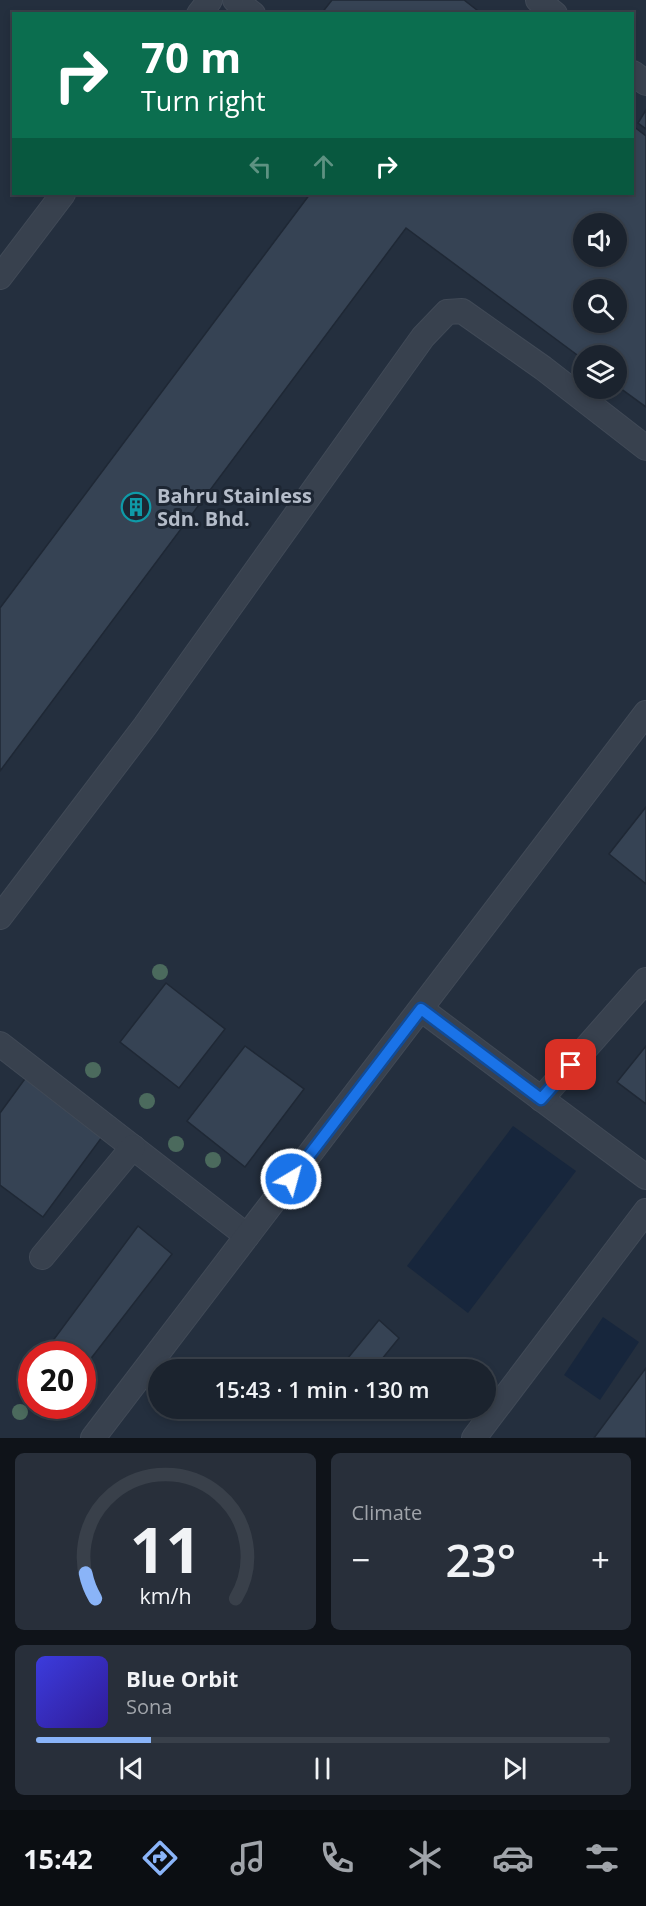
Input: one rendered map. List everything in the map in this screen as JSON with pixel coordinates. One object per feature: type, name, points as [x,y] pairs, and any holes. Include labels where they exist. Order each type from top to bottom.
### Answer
[{"type":"lane","points":[[235,0],[250,12]]},
{"type":"lane","points":[[538,0],[553,12]]},
{"type":"lane","points":[[634,74],[646,83]]},
{"type":"lane","points":[[0,277],[62,195]]},
{"type":"lane","points":[[0,917],[145,726],[423,337],[447,312],[462,311],[543,368],[646,448]]},
{"type":"lane","points":[[93,1438],[646,713]]},
{"type":"lane","points":[[541,1099],[646,980]]},
{"type":"lane","points":[[421,1009],[646,1177]]},
{"type":"lane","points":[[0,1044],[247,1236]]},
{"type":"lane","points":[[42,1257],[133,1147]]},
{"type":"lane","points":[[474,1438],[646,1211]]},
{"type":"water","points":[[513,1126],[576,1171],[468,1313],[407,1266]]},
{"type":"water","points":[[603,1317],[639,1342],[600,1400],[564,1375]]},
{"type":"building","points":[[332,0],[464,0],[479,12],[323,12]]},
{"type":"building","points":[[646,110],[646,129],[638,123]]},
{"type":"building","name":"Bahru Stainless Sdn. Bhd.","points":[[634,127],[646,136],[646,407],[627,393],[627,345],[573,345],[573,352],[406,228],[0,771],[0,608],[309,195],[634,195]]},
{"type":"building","points":[[646,807],[646,884],[609,854]]},
{"type":"building","points":[[166,983],[225,1029],[179,1088],[120,1042]]},
{"type":"building","points":[[245,1046],[304,1089],[245,1167],[187,1121]]},
{"type":"building","points":[[646,1046],[646,1104],[617,1082]]},
{"type":"building","points":[[27,1076],[105,1133],[43,1217],[0,1185],[0,1113]]},
{"type":"building","points":[[138,1226],[172,1254],[96,1352],[96,1341],[53,1341]]},
{"type":"building","points":[[379,1320],[399,1338],[382,1359],[347,1359]]},
{"type":"building","points":[[646,1368],[646,1438],[594,1438]]},
{"type":"place","name":"Bahru Stainless Sdn. Bhd.","points":[[136,507]]},
{"type":"route","points":[[291,1179],[421,1009],[541,1099],[571,1065]]}]
